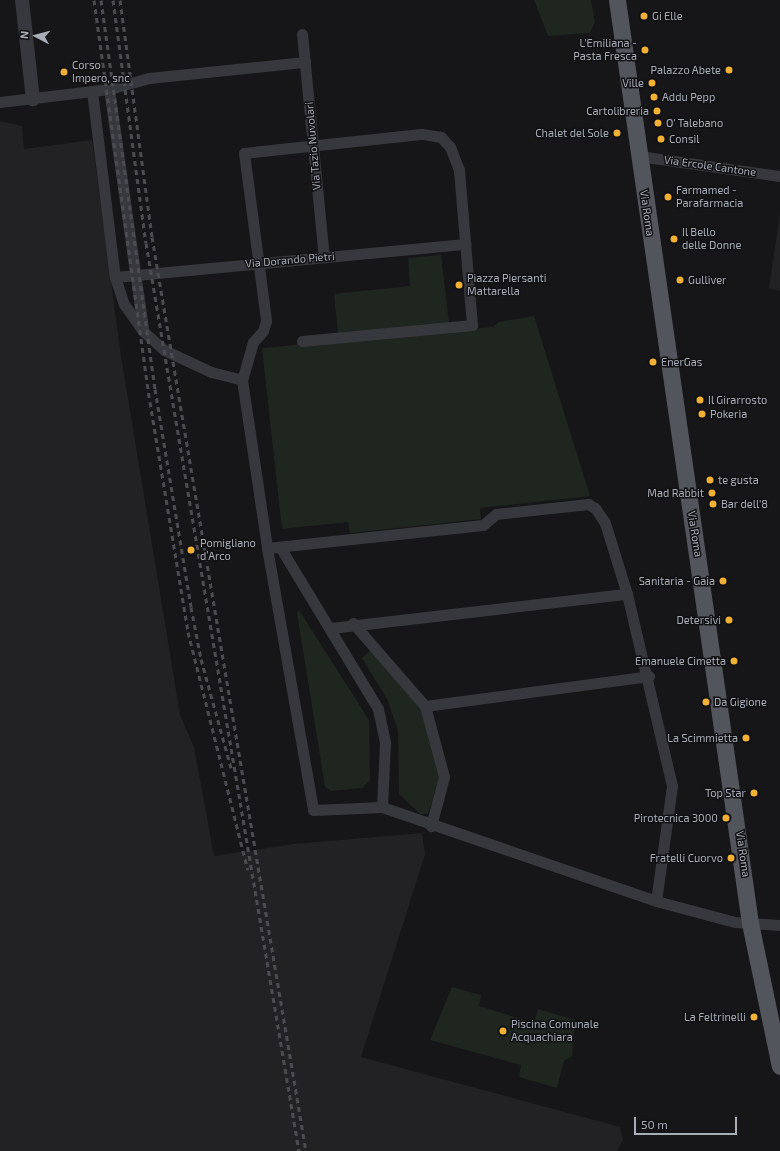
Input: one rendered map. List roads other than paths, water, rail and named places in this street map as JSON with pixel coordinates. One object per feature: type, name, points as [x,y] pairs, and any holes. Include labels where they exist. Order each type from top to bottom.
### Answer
[{"type":"main road","name":"Via Roma","points":[[616,0],[750,923],[780,1064]]},
{"type":"street","points":[[22,0],[33,98]]},
{"type":"street","name":"Via Tazio Nuvolari","points":[[302,34],[324,257]]},
{"type":"street","points":[[0,102],[109,89],[149,78],[305,62]]},
{"type":"street","points":[[109,89],[134,277],[146,335]]},
{"type":"street","points":[[92,91],[115,277],[124,304],[146,335],[170,353],[211,372],[242,380]]},
{"type":"street","points":[[302,341],[472,325],[459,170],[450,147],[441,137],[421,134],[244,153],[256,262],[266,321],[263,331],[253,342],[242,380],[267,548],[313,810],[382,807],[436,828],[656,901],[735,922],[780,925]]},
{"type":"street","name":"Via Ercole Cantone","points":[[639,156],[780,176]]},
{"type":"street","name":"Via Dorando Pietri","points":[[115,277],[134,277],[256,262],[465,244]]},
{"type":"street","points":[[267,548],[483,524],[496,514],[588,504],[595,508],[605,523],[627,594],[649,676],[672,786],[656,901]]},
{"type":"street","points":[[280,546],[331,628],[378,709],[385,743],[382,807]]},
{"type":"street","points":[[331,628],[353,624],[627,594]]},
{"type":"street","points":[[353,624],[425,706],[444,777],[436,828]]},
{"type":"street","points":[[425,706],[649,676]]},
{"type":"railway","points":[[94,0],[150,402],[188,632],[248,870]]},
{"type":"railway","points":[[101,0],[155,389],[191,607],[201,659],[231,768]]},
{"type":"railway","points":[[113,0],[146,243],[299,1151]]},
{"type":"railway","points":[[120,0],[152,237],[306,1151]]},
{"type":"place","name":"Gi Elle","points":[[644,16]]},
{"type":"place","name":"L'Emiliana - Pasta Fresca","points":[[645,50]]},
{"type":"place","name":"Palazzo Abete","points":[[729,70]]},
{"type":"place","name":"Corso Impero, snc","points":[[64,72]]},
{"type":"place","name":"Ville","points":[[652,83]]},
{"type":"place","name":"Addu Pepp","points":[[654,97]]},
{"type":"place","name":"Cartolibreria","points":[[657,111]]},
{"type":"place","name":"O' Talebano","points":[[658,123]]},
{"type":"place","name":"Chalet del Sole","points":[[617,133]]},
{"type":"place","name":"Consil","points":[[661,139]]},
{"type":"place","name":"Farmamed - Parafarmacia","points":[[668,197]]},
{"type":"place","name":"Il Bello delle Donne","points":[[674,239]]},
{"type":"place","name":"Gulliver","points":[[680,280]]},
{"type":"place","name":"Piazza Piersanti Mattarella","points":[[459,285]]},
{"type":"place","name":"EnerGas","points":[[653,362]]},
{"type":"place","name":"Il Girarrosto","points":[[700,400]]},
{"type":"place","name":"Pokeria","points":[[702,414]]},
{"type":"place","name":"te gusta","points":[[710,480]]},
{"type":"place","name":"Mad Rabbit","points":[[712,493]]},
{"type":"place","name":"Bar dell'8","points":[[713,504]]},
{"type":"place","name":"Pomigliano d’Arco","points":[[191,550]]},
{"type":"place","name":"Sanitaria - Gaia","points":[[723,581]]},
{"type":"place","name":"Detersivi","points":[[729,620]]},
{"type":"place","name":"Emanuele Cimetta","points":[[734,661]]},
{"type":"place","name":"Da Gigione","points":[[706,702]]},
{"type":"place","name":"La Scimmietta","points":[[746,738]]},
{"type":"place","name":"Top Star","points":[[754,793]]},
{"type":"place","name":"Pirotecnica 3000","points":[[726,818]]},
{"type":"place","name":"Fratelli Cuorvo","points":[[731,858]]},
{"type":"place","name":"La Feltrinelli","points":[[754,1017]]},
{"type":"place","name":"Piscina Comunale Acquachiara","points":[[503,1031]]}]
